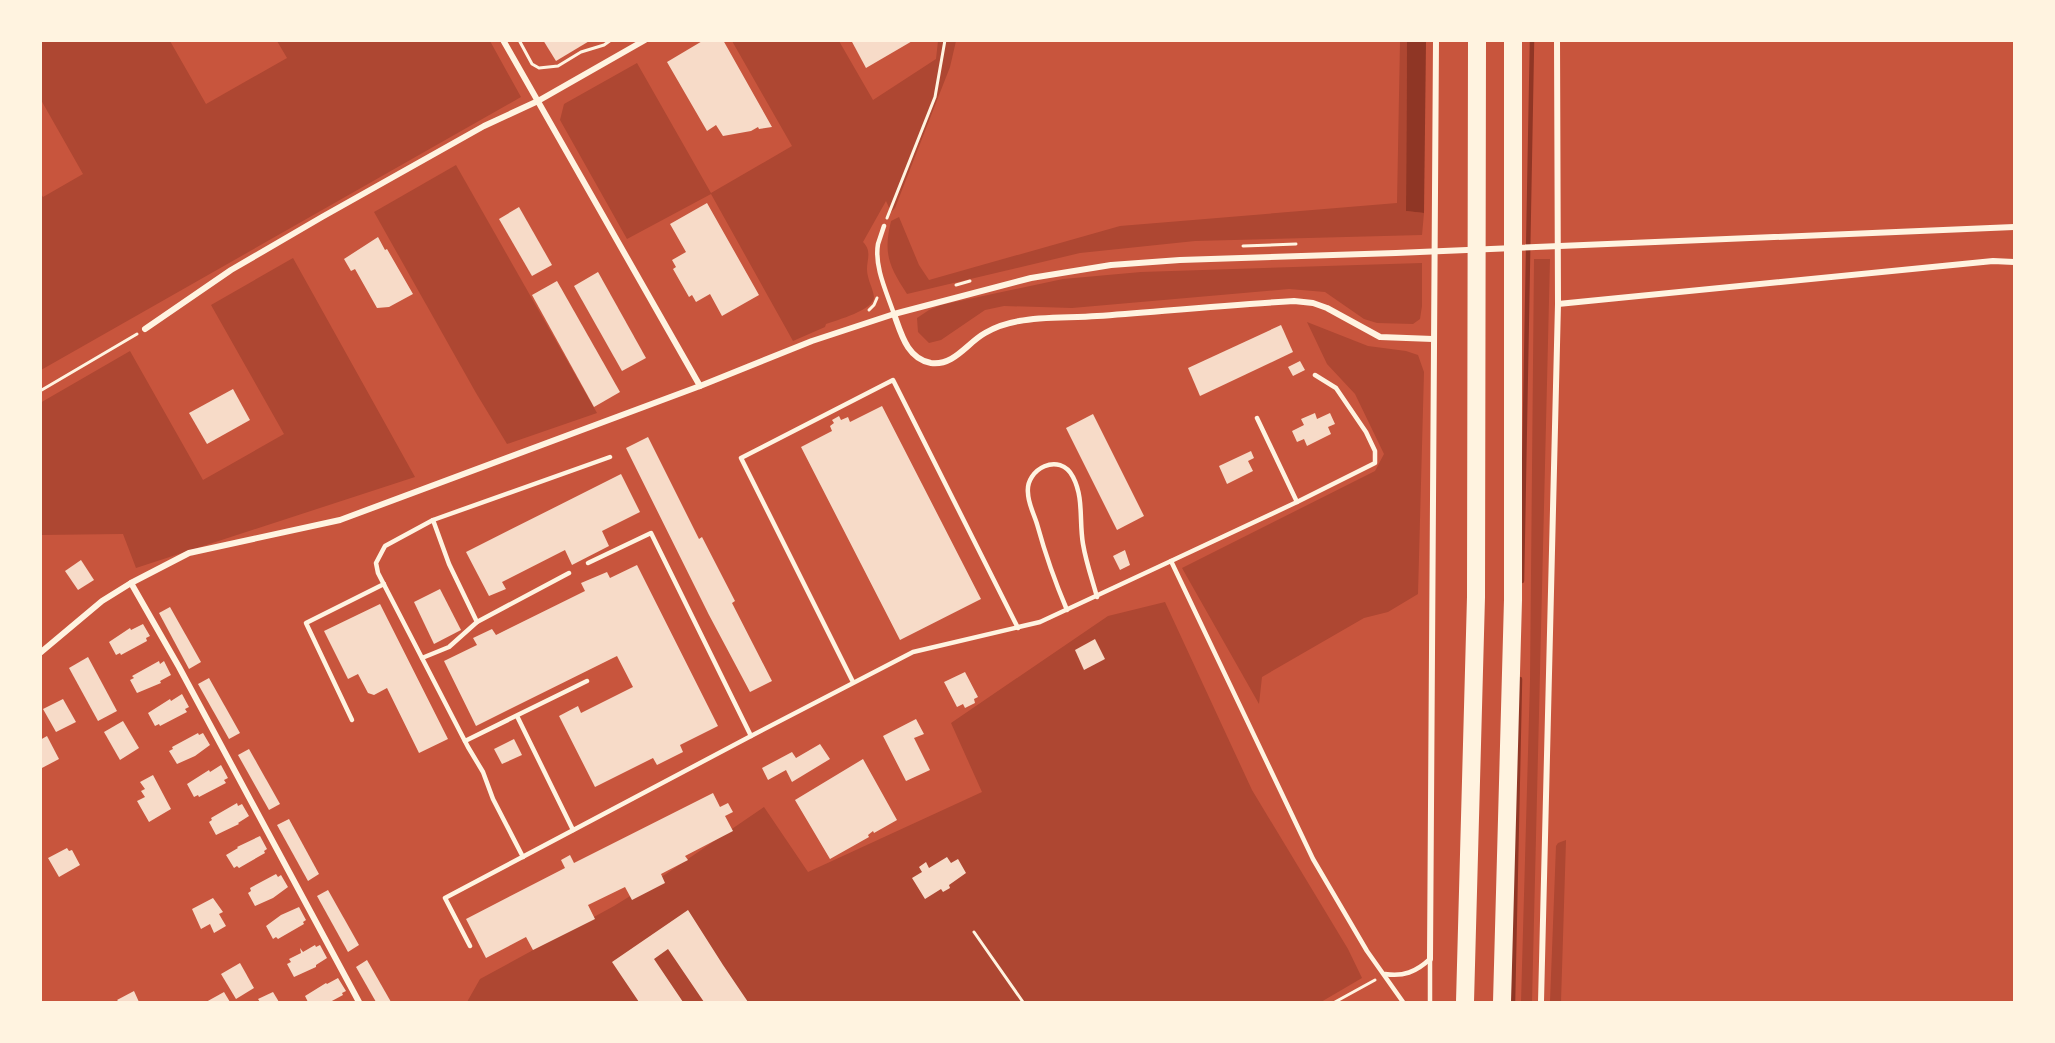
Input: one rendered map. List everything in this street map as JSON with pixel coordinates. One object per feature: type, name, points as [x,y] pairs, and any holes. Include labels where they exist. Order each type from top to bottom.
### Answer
[{"type":"highway","points":[[1465,1002],[1476,597],[1477,40]]},
{"type":"highway","points":[[1502,1002],[1513,600],[1514,40]]},
{"type":"street","points":[[503,40],[700,386]]},
{"type":"street","points":[[146,329],[231,270],[291,235],[484,126],[538,101],[645,40]]},
{"type":"street","points":[[1430,958],[1436,40]]},
{"type":"street","points":[[1541,1002],[1558,304],[1557,40]]},
{"type":"street","points":[[40,653],[102,601],[189,553],[340,520],[700,386],[812,341],[894,314],[1031,278],[1111,265],[1180,260],[2014,227]]},
{"type":"street","points":[[1558,304],[1993,261],[2014,262]]},
{"type":"street","points":[[894,314],[903,340],[913,353],[927,362],[938,363],[950,360],[983,333],[1021,320],[1083,318],[1294,301],[1313,303],[1328,308],[1380,337],[1433,339]]},
{"type":"street","points":[[131,583],[179,667],[359,1002]]},
{"type":"lane","points":[[884,226],[878,246],[878,257],[894,314]]},
{"type":"lane","points":[[470,946],[445,898],[913,652],[1040,622],[1297,502],[1374,463],[1375,451],[1366,432],[1336,388],[1315,375]]},
{"type":"lane","points":[[853,682],[741,458],[893,380],[1018,628]]},
{"type":"lane","points":[[1257,418],[1297,502]]},
{"type":"lane","points":[[523,857],[493,799],[483,772],[378,573],[376,563],[385,546],[433,520],[610,457]]},
{"type":"lane","points":[[1067,610],[1045,552],[1027,493],[1029,482],[1042,467],[1062,464],[1074,478],[1082,512],[1082,543],[1097,597]]},
{"type":"lane","points":[[433,520],[448,564],[477,622]]},
{"type":"lane","points":[[588,563],[651,533],[750,736]]},
{"type":"lane","points":[[1171,561],[1313,859],[1367,951],[1403,1002]]},
{"type":"lane","points":[[422,658],[449,647],[477,622],[569,573]]},
{"type":"lane","points":[[352,720],[306,623],[384,584]]},
{"type":"lane","points":[[465,741],[587,681]]},
{"type":"lane","points":[[517,716],[573,830]]},
{"type":"lane","points":[[1384,974],[1396,976],[1411,973],[1421,968],[1430,958]]},
{"type":"lane","points":[[1430,958],[1430,1002]]},
{"type":"path","points":[[519,40],[532,64],[538,68],[558,66],[582,52],[604,45],[611,40]]},
{"type":"path","points":[[884,226],[935,97],[945,40]]},
{"type":"path","points":[[865,312],[874,305],[877,294]]},
{"type":"path","points":[[42,389],[146,329]]},
{"type":"path","points":[[974,933],[1023,1002]]},
{"type":"path","points":[[1335,1002],[1384,974]]},
{"type":"shaded area","points":[[41,40],[170,41],[206,104],[287,58],[277,41],[490,41],[521,97],[41,370],[41,194],[43,197],[83,174],[41,100]]},
{"type":"shaded area","points":[[732,41],[839,41],[873,100],[936,59],[938,41],[956,41],[950,67],[895,208],[891,212],[886,201],[863,242],[868,252],[867,273],[874,297],[872,302],[862,310],[826,324],[825,327],[793,341],[711,194],[627,239],[560,120],[564,104],[637,63],[711,193],[792,146]]},
{"type":"shaded area","points":[[1400,41],[1407,41],[1406,211],[1424,213],[1422,235],[1195,241],[1080,253],[907,294],[892,267],[888,251],[889,232],[891,221],[899,217],[919,265],[929,280],[1120,226],[1397,203]]},
{"type":"shaded area","points":[[1407,41],[1426,41],[1424,213],[1406,211]]},
{"type":"shaded area","points":[[456,165],[597,413],[507,444],[476,393],[374,212]]},
{"type":"shaded area","points":[[293,258],[415,477],[136,568],[123,534],[41,535],[40,403],[130,351],[203,480],[284,434],[211,305]]},
{"type":"shaded area","points":[[1534,259],[1550,259],[1532,1002],[1521,1002],[1530,681]]},
{"type":"shaded area","points":[[1422,263],[1422,306],[1420,319],[1413,324],[1377,323],[1364,319],[1325,292],[1289,289],[1072,308],[1004,306],[985,310],[941,340],[929,343],[918,332],[917,318],[941,305],[1063,279],[1141,272]]},
{"type":"shaded area","points":[[1307,322],[1368,346],[1406,351],[1418,355],[1424,372],[1418,594],[1388,612],[1364,618],[1262,677],[1259,704],[1182,568],[1375,471],[1384,454],[1355,394],[1327,364]]},
{"type":"shaded area","points":[[1165,602],[1252,790],[1348,949],[1362,978],[1321,1002],[467,1002],[480,979],[614,906],[666,874],[764,807],[808,872],[982,792],[951,723],[1108,616]]},
{"type":"shaded area","points":[[1566,840],[1561,1002],[1550,1002],[1556,846]]},
{"type":"building","points":[[543,40],[591,40],[556,61]]},
{"type":"building","points":[[704,40],[723,40],[772,127],[759,129],[758,127],[751,131],[723,136],[716,125],[707,131],[667,62]]},
{"type":"building","points":[[851,40],[914,40],[866,68]]},
{"type":"building","points":[[707,203],[759,295],[722,316],[710,294],[696,302],[692,295],[689,297],[673,269],[676,267],[672,260],[686,252],[670,224]]},
{"type":"building","points":[[519,207],[552,265],[532,276],[499,219]]},
{"type":"building","points":[[378,237],[413,294],[389,307],[377,308],[355,269],[351,271],[344,259]]},
{"type":"building","points":[[598,272],[646,358],[622,371],[574,286]]},
{"type":"building","points":[[557,281],[620,392],[594,407],[532,295]]},
{"type":"building","points":[[1281,325],[1293,352],[1200,396],[1188,368]]},
{"type":"building","points":[[1300,361],[1305,370],[1293,376],[1288,367]]},
{"type":"building","points":[[233,389],[250,420],[207,444],[189,413]]},
{"type":"building","points":[[882,406],[981,599],[900,640],[801,447],[832,431],[830,426],[834,423],[832,420],[839,416],[841,420],[848,417],[850,422]]},
{"type":"building","points":[[1315,413],[1317,419],[1330,413],[1335,424],[1328,427],[1331,434],[1307,446],[1304,439],[1297,442],[1292,431],[1304,425],[1301,419]]},
{"type":"building","points":[[1093,414],[1144,516],[1117,530],[1066,428]]},
{"type":"building","points":[[648,437],[699,539],[702,537],[735,601],[732,603],[772,681],[750,692],[626,448]]},
{"type":"building","points":[[1251,451],[1254,458],[1248,461],[1253,471],[1227,484],[1219,466]]},
{"type":"building","points":[[621,474],[640,512],[602,531],[609,546],[572,565],[565,550],[502,582],[506,589],[489,596],[466,552]]},
{"type":"building","points":[[1125,550],[1130,565],[1120,570],[1113,556]]},
{"type":"building","points":[[81,560],[94,580],[78,590],[65,571]]},
{"type":"building","points":[[637,565],[718,726],[680,745],[683,752],[657,765],[653,758],[595,787],[559,716],[578,706],[581,713],[633,687],[617,656],[476,726],[444,661],[477,645],[473,638],[492,629],[496,635],[585,591],[581,583],[607,572],[610,578]]},
{"type":"building","points":[[440,589],[461,630],[434,644],[414,602]]},
{"type":"building","points":[[380,604],[448,739],[419,753],[387,688],[374,695],[368,693],[358,674],[348,679],[324,631]]},
{"type":"building","points":[[170,607],[201,662],[189,669],[159,613]]},
{"type":"building","points":[[143,624],[150,636],[146,638],[147,641],[121,655],[120,653],[116,655],[109,642],[130,628],[131,630]]},
{"type":"building","points":[[1095,639],[1105,659],[1084,670],[1075,650]]},
{"type":"building","points":[[88,657],[117,711],[98,721],[69,668]]},
{"type":"building","points":[[159,661],[160,664],[164,661],[171,675],[160,681],[161,683],[137,693],[130,680],[134,678],[132,676]]},
{"type":"building","points":[[965,672],[978,697],[974,699],[975,703],[965,708],[963,704],[957,707],[944,682]]},
{"type":"building","points":[[209,678],[240,733],[229,739],[198,684]]},
{"type":"building","points":[[182,694],[189,707],[185,709],[187,712],[160,726],[159,724],[155,726],[148,713]]},
{"type":"building","points":[[63,699],[76,722],[56,732],[43,709]]},
{"type":"building","points":[[916,719],[924,734],[914,738],[930,770],[906,781],[883,736]]},
{"type":"building","points":[[123,721],[139,748],[120,760],[104,732]]},
{"type":"building","points":[[198,733],[199,735],[203,733],[210,745],[195,756],[177,764],[169,751],[173,749],[172,747]]},
{"type":"building","points":[[47,736],[59,759],[40,769],[40,740]]},
{"type":"building","points":[[514,739],[522,755],[502,764],[494,749]]},
{"type":"building","points":[[820,744],[830,759],[792,782],[786,770],[768,780],[762,768],[792,752],[796,758]]},
{"type":"building","points":[[249,749],[280,804],[269,810],[238,755]]},
{"type":"building","points":[[863,759],[897,820],[874,833],[873,831],[868,835],[869,837],[830,859],[795,800]]},
{"type":"building","points":[[221,765],[228,778],[224,780],[226,783],[199,797],[198,795],[194,797],[187,784]]},
{"type":"building","points":[[153,775],[171,809],[149,822],[137,801],[145,797],[141,791],[145,789],[140,782]]},
{"type":"building","points":[[713,793],[720,807],[728,803],[733,812],[725,816],[733,831],[685,856],[688,860],[661,874],[665,883],[632,900],[625,887],[588,905],[595,919],[533,950],[526,937],[486,958],[466,919],[565,868],[561,860],[570,855],[574,863]]},
{"type":"building","points":[[237,803],[238,806],[242,804],[249,816],[239,824],[216,835],[209,822],[211,818]]},
{"type":"building","points":[[289,819],[319,874],[308,881],[277,825]]},
{"type":"building","points":[[260,836],[267,849],[265,853],[239,868],[237,866],[234,868],[226,855]]},
{"type":"building","points":[[67,848],[69,851],[72,850],[80,865],[59,877],[48,858]]},
{"type":"building","points":[[947,857],[951,863],[958,859],[966,873],[949,885],[950,888],[943,892],[941,889],[925,899],[912,878],[922,872],[919,867],[926,862],[929,868]]},
{"type":"building","points":[[276,874],[278,877],[281,875],[288,887],[273,898],[255,906],[248,893],[251,891],[250,888]]},
{"type":"building","points":[[328,890],[359,945],[348,952],[317,896]]},
{"type":"building","points":[[213,898],[223,912],[219,914],[226,926],[214,933],[210,924],[201,929],[192,909]]},
{"type":"building","points":[[299,907],[306,920],[304,924],[278,939],[276,937],[273,939],[266,926],[281,915]]},
{"type":"building","points":[[688,910],[748,1002],[704,1002],[668,949],[654,959],[683,1002],[639,1002],[612,962]]},
{"type":"building","points":[[315,945],[316,947],[320,945],[327,958],[316,967],[294,977],[287,964],[291,962],[289,959],[301,953],[300,948],[303,952]]},
{"type":"building","points":[[367,960],[391,1002],[376,1002],[356,967]]},
{"type":"building","points":[[240,963],[254,988],[236,999],[221,974]]},
{"type":"building","points":[[338,978],[346,991],[342,993],[343,995],[330,1002],[308,1002],[305,996]]},
{"type":"building","points":[[134,991],[139,1002],[119,1002],[117,1000]]},
{"type":"building","points":[[224,992],[230,1002],[206,1002]]},
{"type":"building","points":[[273,992],[279,1002],[260,1002],[258,999]]},
{"type":"waterway","points":[[1522,581],[1532,40]]},
{"type":"waterway","points":[[1513,1002],[1520,679]]}]
